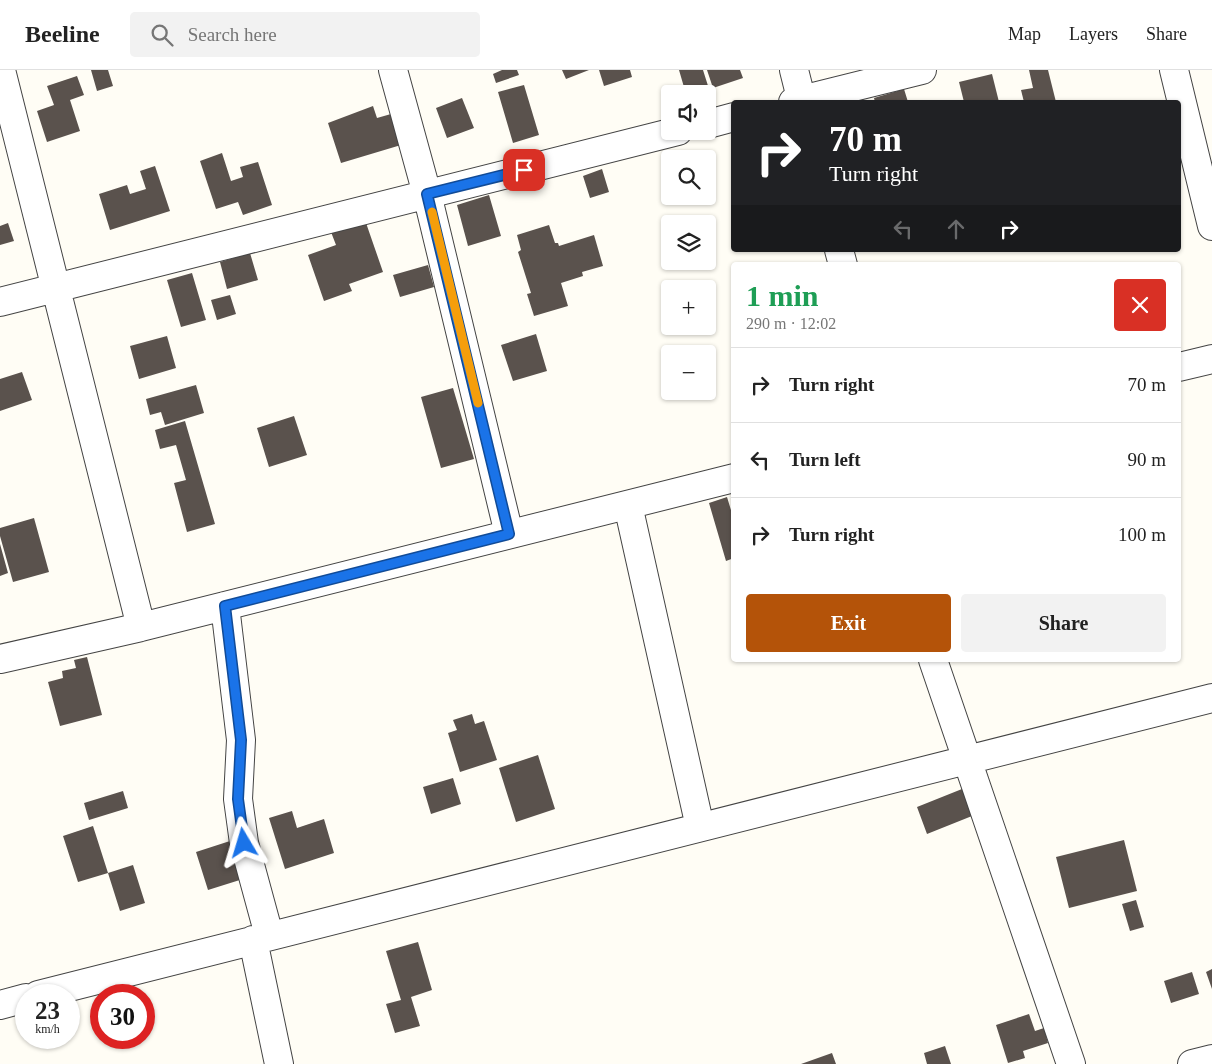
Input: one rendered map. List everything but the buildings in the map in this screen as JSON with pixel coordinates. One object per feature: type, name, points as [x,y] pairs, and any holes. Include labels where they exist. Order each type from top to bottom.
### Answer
[{"type":"street","points":[[2,70],[55,289],[141,627]]},
{"type":"street","points":[[393,70],[427,194],[509,534]]},
{"type":"street","points":[[794,70],[799,100]]},
{"type":"street","points":[[807,100],[922,70]]},
{"type":"street","points":[[1174,70],[1212,226]]},
{"type":"street","points":[[716,122],[731,118]]},
{"type":"street","points":[[0,302],[661,135]]},
{"type":"street","points":[[1181,367],[1212,359]]},
{"type":"street","points":[[0,659],[141,627],[731,479]]},
{"type":"street","points":[[628,505],[700,827]]},
{"type":"street","points":[[225,606],[241,740],[238,799],[261,938],[278,1064]]},
{"type":"street","points":[[934,662],[1071,1064]]},
{"type":"street","points":[[80,984],[700,827],[969,761],[1212,698]]},
{"type":"street","points":[[0,1005],[15,1001]]},
{"type":"street","points":[[1192,1064],[1212,1059]]},
{"type":"slow traffic","points":[[432,212],[478,403]]},
{"type":"route","points":[[244,843],[238,799],[241,740],[225,606],[509,534],[427,194],[524,170]]}]
